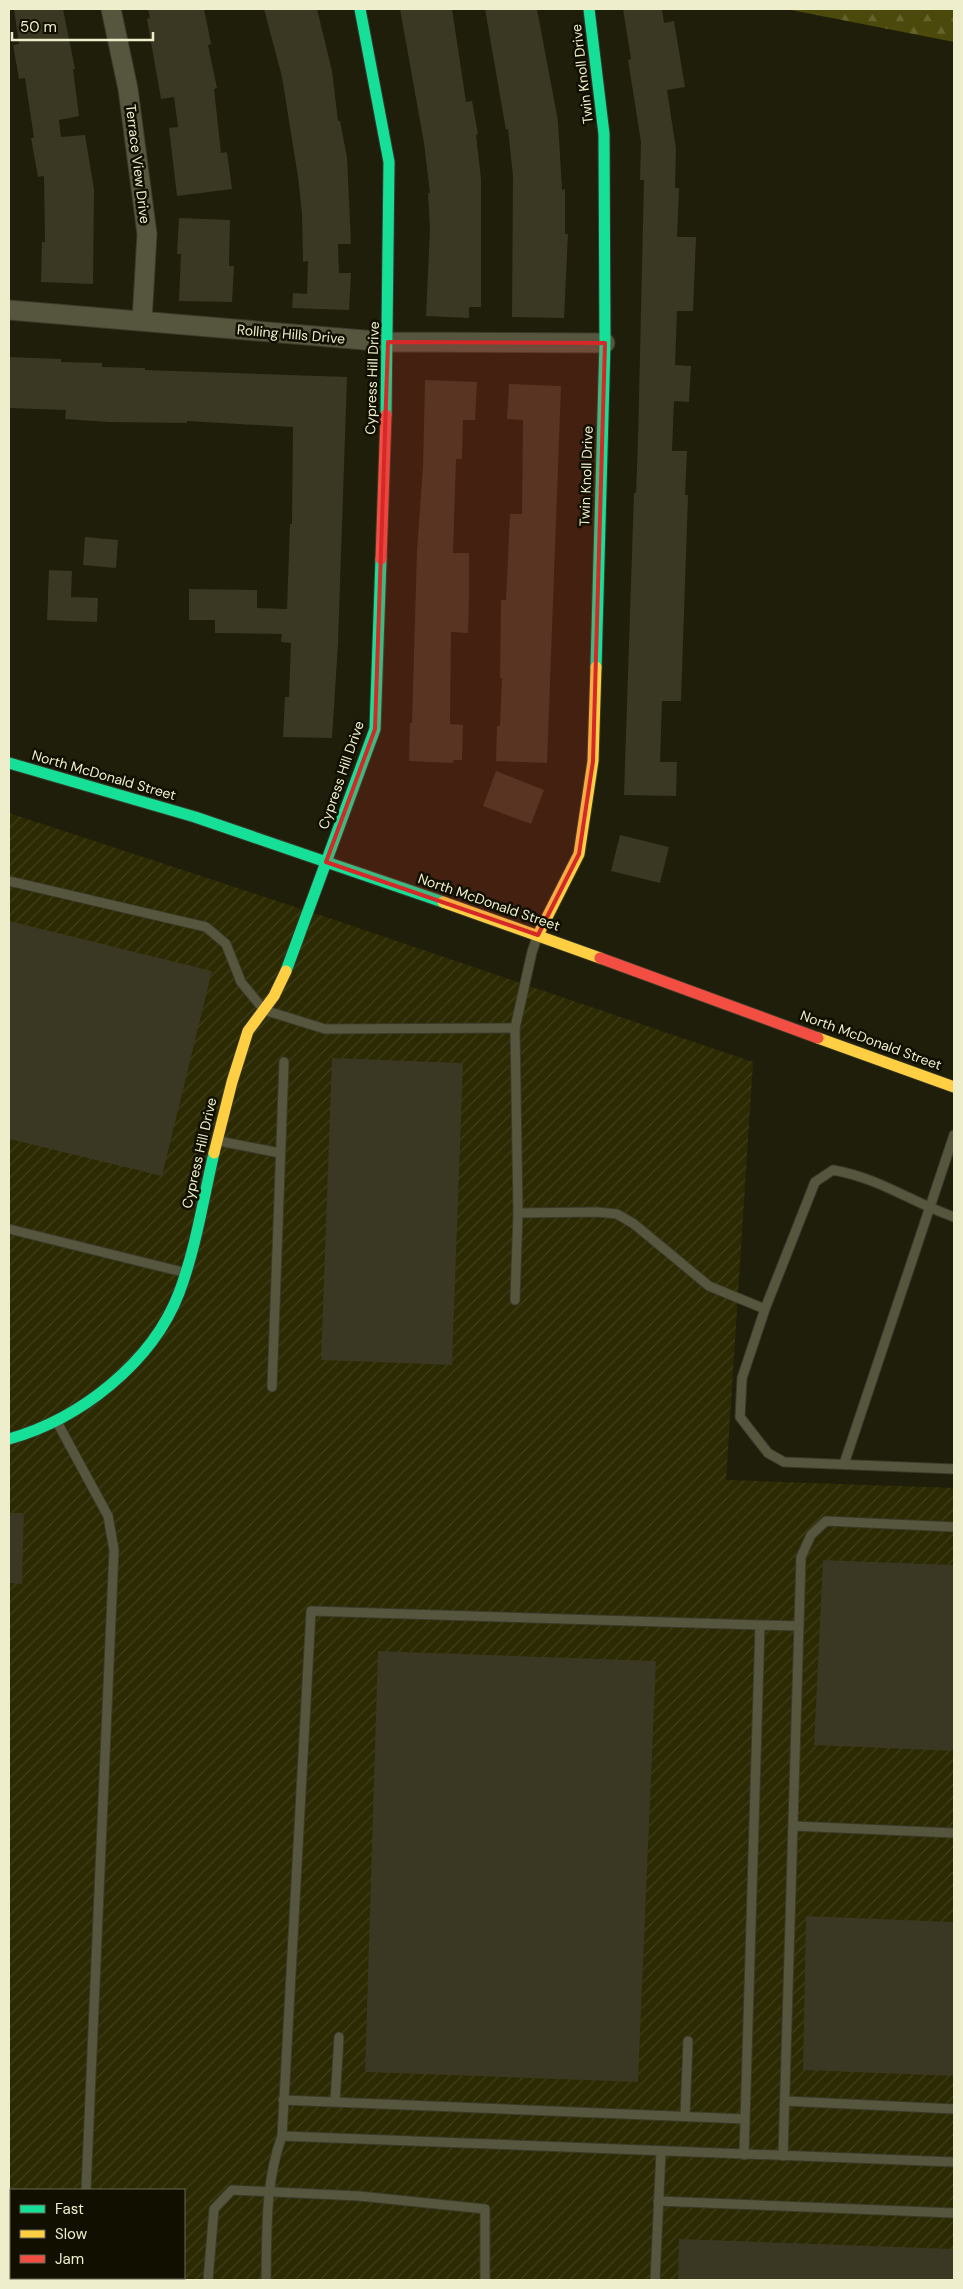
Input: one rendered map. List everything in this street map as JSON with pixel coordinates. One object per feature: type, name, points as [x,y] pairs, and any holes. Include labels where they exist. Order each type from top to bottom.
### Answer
[{"type":"street","name":"Terrace View Drive","points":[[111,9],[128,89],[147,234],[142,321]]},
{"type":"street","name":"Cypress Hill Drive","points":[[9,1439],[56,1420],[98,1394],[133,1365],[146,1349],[172,1309],[186,1273],[217,1140],[242,1045],[248,1031],[274,996],[290,962],[375,729],[388,342],[389,162],[360,9]]},
{"type":"street","name":"Twin Knoll Drive","points":[[538,935],[579,854],[593,761],[605,343],[604,134],[589,9]]},
{"type":"street","name":"Rolling Hills Drive","points":[[9,310],[388,342],[605,343]]},
{"type":"street","name":"North McDonald Street","points":[[9,763],[194,817],[326,862],[538,935],[954,1087]]},
{"type":"lane","points":[[9,881],[206,928],[226,944],[241,982],[264,1010],[325,1029],[515,1028]]},
{"type":"lane","points":[[515,1300],[518,1213],[515,1028],[532,952],[538,935]]},
{"type":"lane","points":[[272,1387],[284,1062]]},
{"type":"lane","points":[[844,1464],[954,1135]]},
{"type":"lane","points":[[217,1140],[280,1153]]},
{"type":"lane","points":[[954,1217],[857,1174],[833,1170],[815,1182],[765,1309],[742,1378],[740,1417],[768,1453],[784,1462],[954,1468]]},
{"type":"lane","points":[[518,1213],[597,1212],[617,1214],[634,1224],[709,1286],[765,1309]]},
{"type":"lane","points":[[9,1229],[186,1273]]},
{"type":"lane","points":[[56,1420],[108,1516],[114,1550],[86,2189]]},
{"type":"lane","points":[[783,2156],[802,1557],[811,1535],[826,1521],[954,1527]]},
{"type":"lane","points":[[266,2280],[268,2192],[275,2154],[282,2136],[311,1611],[799,1626]]},
{"type":"lane","points":[[744,2155],[760,1625]]},
{"type":"lane","points":[[793,1826],[954,1833]]},
{"type":"lane","points":[[335,2102],[339,2037]]},
{"type":"lane","points":[[685,2116],[688,2041]]},
{"type":"lane","points":[[283,2100],[745,2119]]},
{"type":"lane","points":[[785,2101],[954,2109]]},
{"type":"lane","points":[[282,2136],[954,2162]]},
{"type":"lane","points":[[655,2280],[661,2151]]},
{"type":"lane","points":[[208,2280],[214,2209],[232,2190],[359,2196],[485,2209],[485,2280]]},
{"type":"lane","points":[[658,2201],[954,2213]]},
{"type":"highlighted area","points":[[388,342],[605,343],[593,761],[579,854],[538,935],[326,862],[375,729]]},
{"type":"shaded area","points":[[9,813],[335,920],[753,1062],[726,1480],[954,1488],[954,2280],[9,2280]]},
{"type":"green space","points":[[786,9],[954,9],[954,42]]},
{"type":"building","points":[[14,9],[63,9],[75,69],[73,69],[79,116],[59,120],[61,137],[85,135],[94,189],[93,284],[41,282],[42,242],[45,242],[44,176],[38,177],[31,138],[34,138],[25,78],[19,79],[13,45],[19,44]]},
{"type":"building","points":[[148,9],[204,9],[211,44],[208,45],[217,88],[214,89],[221,153],[227,152],[232,189],[177,196],[169,128],[178,127],[174,97],[161,99],[147,19],[150,18]]},
{"type":"building","points":[[264,9],[317,9],[332,71],[338,121],[340,121],[347,157],[351,244],[338,244],[339,273],[351,273],[349,310],[292,308],[293,293],[307,294],[308,261],[303,262],[302,214],[298,177],[282,77]]},
{"type":"building","points":[[400,9],[452,9],[466,102],[472,101],[478,134],[476,135],[481,179],[481,307],[469,307],[469,318],[426,316],[430,229],[428,193],[430,193],[424,143]]},
{"type":"building","points":[[485,9],[537,9],[558,121],[562,190],[565,189],[565,234],[568,234],[564,318],[512,317],[513,176],[508,129],[506,130]]},
{"type":"building","points":[[623,9],[662,9],[664,23],[674,21],[685,87],[667,90],[676,149],[675,188],[679,188],[677,237],[696,237],[693,311],[677,311],[675,365],[691,366],[689,402],[674,401],[672,451],[687,451],[685,495],[688,495],[681,701],[662,701],[660,762],[677,762],[676,796],[624,795],[634,493],[636,493],[638,440],[644,180],[640,180],[641,142],[628,60],[631,59]]},
{"type":"building","points":[[179,218],[230,220],[229,266],[234,266],[232,302],[179,301],[181,254],[177,254]]},
{"type":"building","points":[[9,357],[61,359],[61,362],[102,363],[102,367],[145,368],[145,370],[347,377],[338,644],[332,738],[283,737],[285,697],[289,697],[291,643],[281,642],[282,634],[215,633],[215,620],[189,620],[189,589],[257,590],[257,608],[287,609],[290,524],[292,524],[293,427],[187,421],[187,423],[109,422],[65,419],[66,410],[9,408]]},
{"type":"building","points":[[425,380],[477,382],[475,420],[463,420],[462,459],[456,459],[453,553],[469,553],[469,597],[468,633],[451,632],[450,724],[463,725],[462,760],[454,760],[453,763],[409,761],[410,723],[412,723],[417,551],[423,466]]},
{"type":"building","points":[[509,384],[561,386],[547,763],[496,761],[497,726],[500,726],[502,678],[500,678],[501,600],[506,600],[510,514],[522,514],[523,420],[507,419]]},
{"type":"building","points":[[85,537],[118,540],[116,568],[83,565]]},
{"type":"building","points":[[49,570],[72,571],[71,597],[98,598],[97,622],[47,620]]},
{"type":"building","points":[[496,771],[544,790],[531,824],[483,806]]},
{"type":"building","points":[[620,835],[669,847],[660,883],[611,871]]},
{"type":"building","points":[[9,921],[212,971],[162,1176],[9,1139]]},
{"type":"building","points":[[332,1058],[463,1063],[452,1365],[321,1360]]},
{"type":"building","points":[[9,1513],[24,1513],[22,1584],[9,1583]]},
{"type":"building","points":[[823,1560],[954,1565],[954,1751],[814,1745]]},
{"type":"building","points":[[378,1651],[656,1661],[638,2082],[365,2072]]},
{"type":"building","points":[[806,1916],[954,1922],[954,2076],[803,2070]]},
{"type":"building","points":[[679,2239],[954,2249],[954,2280],[678,2280]]},
{"type":"traffic: fast","points":[[360,9],[389,162],[386,415]]},
{"type":"traffic: fast","points":[[589,9],[604,134],[605,343],[596,667]]},
{"type":"traffic: fast","points":[[286,971],[375,729],[381,559]]},
{"type":"traffic: fast","points":[[9,763],[195,817],[443,902]]},
{"type":"traffic: fast","points":[[9,1439],[36,1430],[62,1418],[87,1402],[132,1365],[151,1343],[167,1319],[185,1276],[195,1241],[214,1153]]},
{"type":"traffic: slow","points":[[538,935],[579,854],[593,761],[596,667]]},
{"type":"traffic: slow","points":[[443,902],[600,958]]},
{"type":"traffic: slow","points":[[214,1153],[232,1082],[248,1031],[274,996],[286,971]]},
{"type":"traffic: slow","points":[[818,1038],[954,1087]]},
{"type":"traffic: jam","points":[[381,559],[386,415]]},
{"type":"traffic: jam","points":[[600,958],[818,1038]]}]
